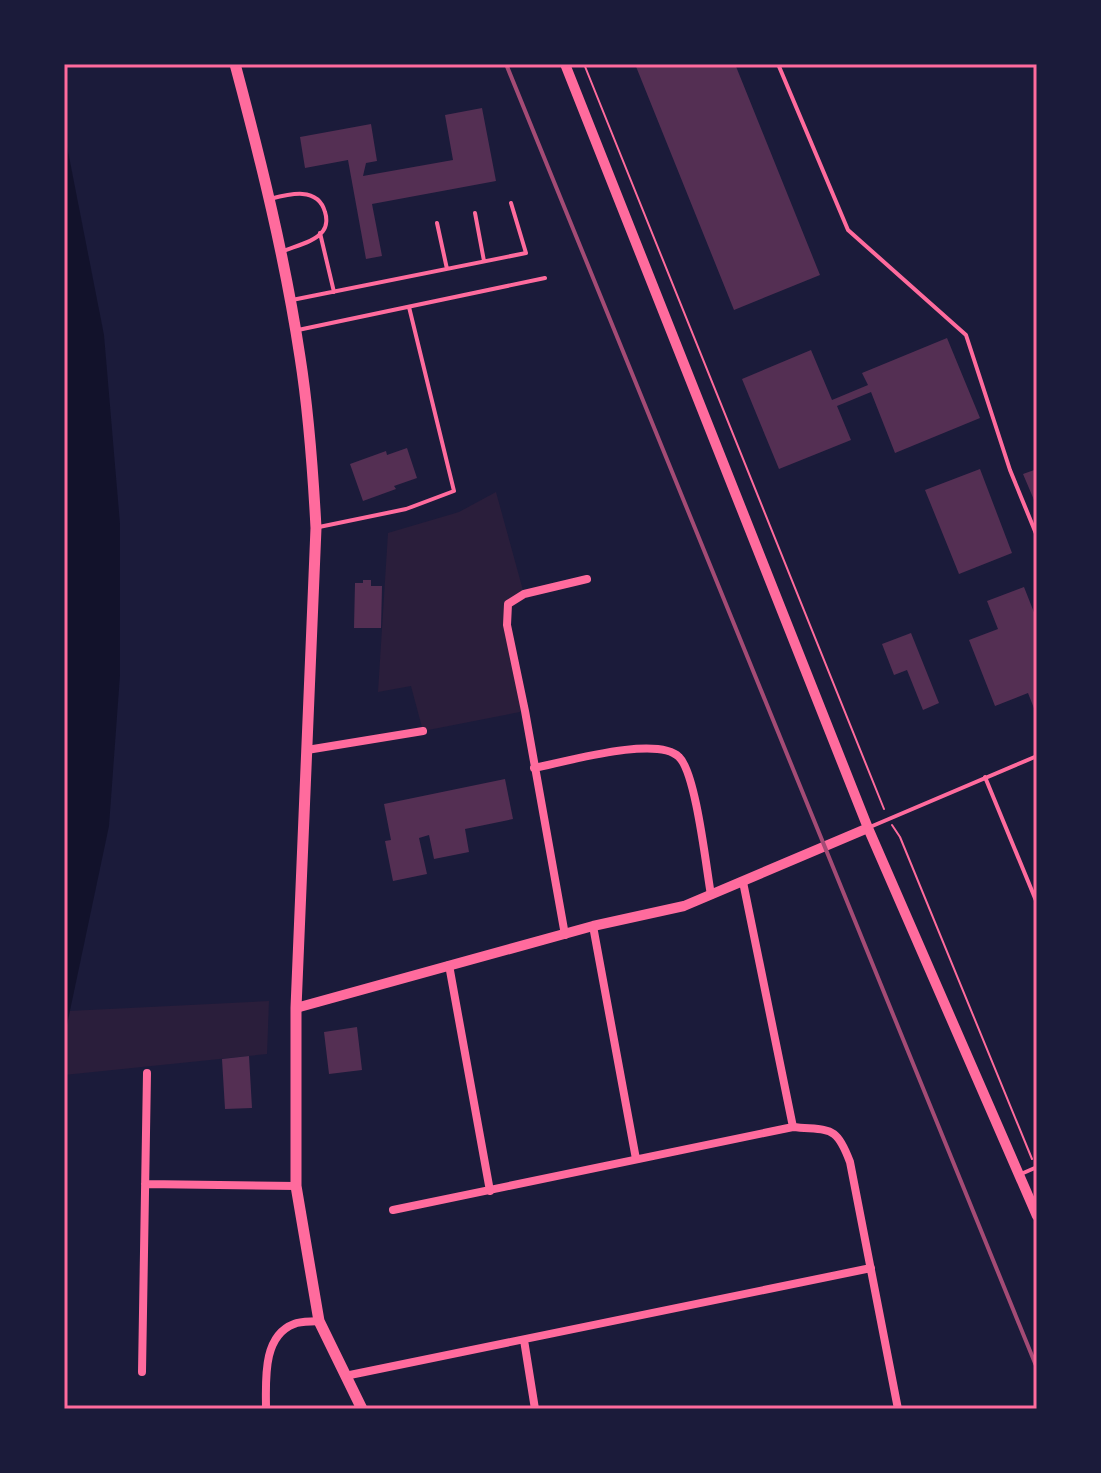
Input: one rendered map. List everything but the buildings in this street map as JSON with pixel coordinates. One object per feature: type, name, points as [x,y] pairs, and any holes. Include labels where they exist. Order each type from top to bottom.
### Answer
[{"type":"main road","points":[[235,64],[270,199],[296,331],[312,451],[316,528],[296,1008],[296,1186],[319,1321],[362,1409]]},
{"type":"street","points":[[565,64],[868,828],[1037,1216]]},
{"type":"street","points":[[565,935],[507,625],[508,604],[524,594],[587,579]]},
{"type":"street","points":[[307,750],[423,731]]},
{"type":"street","points":[[534,768],[644,747],[670,750],[681,758],[691,779],[711,895]]},
{"type":"street","points":[[296,1008],[593,926],[684,906],[868,828]]},
{"type":"street","points":[[743,882],[793,1127]]},
{"type":"street","points":[[593,926],[636,1159]]},
{"type":"street","points":[[449,965],[490,1191]]},
{"type":"street","points":[[142,1372],[147,1073]]},
{"type":"street","points":[[393,1210],[793,1127],[832,1131],[842,1138],[850,1162],[898,1409]]},
{"type":"street","points":[[145,1184],[296,1186]]},
{"type":"street","points":[[345,1376],[871,1268]]},
{"type":"street","points":[[266,1409],[267,1369],[274,1340],[293,1324],[319,1321]]},
{"type":"street","points":[[524,1340],[535,1409]]},
{"type":"lane","points":[[778,64],[848,230],[966,335],[1010,470],[1037,536]]},
{"type":"lane","points":[[270,199],[297,192],[311,196],[322,202],[327,216],[325,229],[314,238],[280,252]]},
{"type":"lane","points":[[290,300],[526,253],[511,203]]},
{"type":"lane","points":[[475,213],[484,261]]},
{"type":"lane","points":[[437,223],[447,269]]},
{"type":"lane","points":[[320,233],[334,292]]},
{"type":"lane","points":[[296,331],[545,278]]},
{"type":"lane","points":[[316,528],[406,509],[454,491],[409,307]]},
{"type":"lane","points":[[868,828],[1037,756]]},
{"type":"lane","points":[[985,777],[1037,903]]},
{"type":"lane","points":[[1020,1174],[1036,1167]]},
{"type":"path","points":[[584,64],[888,819],[900,837],[1036,1167]]},
{"type":"shaded area","points":[[64,131],[104,335],[120,524],[120,675],[109,826],[64,1039]]},
{"type":"shaded area","points":[[496,492],[524,594],[508,604],[507,625],[525,711],[423,731],[411,686],[378,692],[388,533],[459,512]]},
{"type":"shaded area","points":[[269,1001],[267,1054],[64,1075],[64,1039],[69,1011]]},
{"type":"railway","points":[[506,64],[1037,1368]]}]
